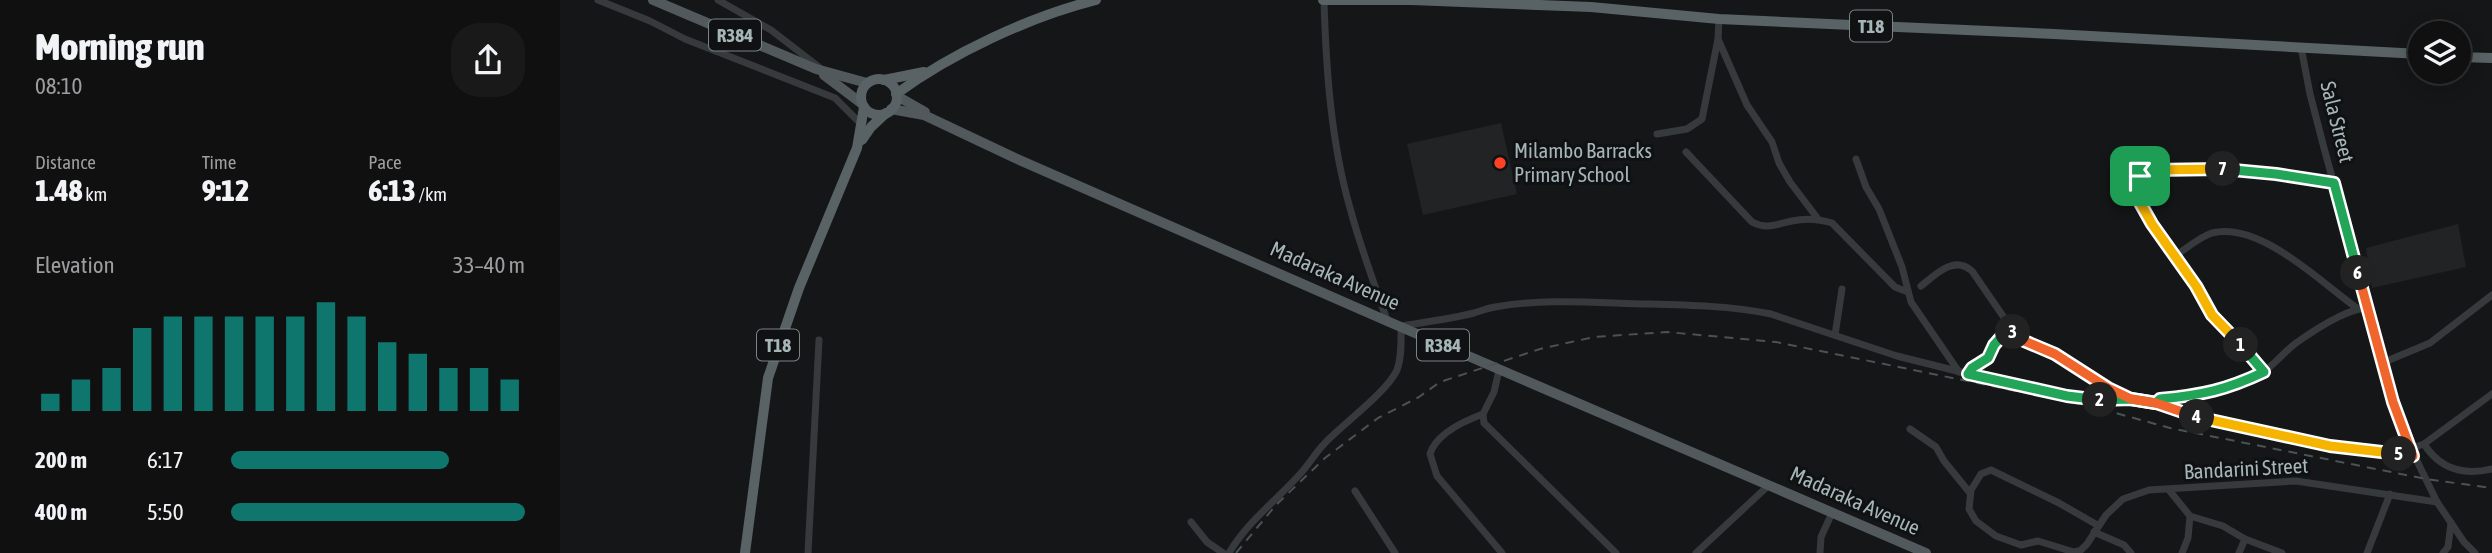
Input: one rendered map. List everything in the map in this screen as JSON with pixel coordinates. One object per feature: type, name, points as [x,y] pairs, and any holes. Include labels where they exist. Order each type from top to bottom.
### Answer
[{"type":"highway","name":"T18","points":[[857,148],[871,127],[890,110],[896,95],[926,72],[1030,22],[1096,0]]},
{"type":"highway","name":"T18","points":[[1323,0],[1412,0],[1591,7],[1719,19],[2408,53]]},
{"type":"highway","points":[[2471,57],[2492,58]]},
{"type":"highway","name":"T18","points":[[745,553],[768,378],[799,288],[857,148],[862,125],[861,92],[872,80],[926,72]]},
{"type":"highway","points":[[884,80],[890,83],[896,95]]},
{"type":"highway","points":[[863,105],[868,111],[878,115],[890,110]]},
{"type":"main road","name":"R384","points":[[653,0],[819,70],[867,83]]},
{"type":"main road","name":"R384","points":[[819,70],[863,105]]},
{"type":"main road","name":"R384","points":[[896,95],[961,133]]},
{"type":"main road","name":"R384","points":[[890,110],[924,115],[961,133]]},
{"type":"main road","name":"Madaraka Avenue","points":[[961,133],[1499,370],[1926,553]]},
{"type":"street","points":[[598,0],[650,21],[685,39],[835,98],[862,125]]},
{"type":"street","points":[[718,0],[771,30],[819,70]]},
{"type":"street","points":[[1323,0],[1330,90],[1340,164],[1349,206],[1387,321]]},
{"type":"street","points":[[1657,134],[1687,130],[1702,119],[1718,39],[1719,19]]},
{"type":"street","points":[[1718,39],[1747,105],[1772,142],[1784,173],[1818,219]]},
{"type":"street","name":"Sala Street","points":[[2301,47],[2310,94],[2382,363],[2411,452],[2437,502],[2475,553]]},
{"type":"street","points":[[1686,152],[1752,222],[1767,227],[1794,220],[1818,219],[1832,223],[1895,286],[1908,292]]},
{"type":"street","points":[[1856,159],[1866,187],[1879,209],[1915,309],[1959,373]]},
{"type":"street","points":[[2264,372],[2212,315],[2175,256],[2162,242],[2134,192],[2134,186],[2146,171],[2206,167],[2334,183]]},
{"type":"street","points":[[2175,256],[2205,235],[2213,233],[2234,233],[2259,239],[2357,308]]},
{"type":"street","points":[[1922,286],[1952,265],[1965,265],[2022,340],[2055,354],[2108,388],[2131,399]]},
{"type":"street","points":[[1835,334],[1842,289]]},
{"type":"street","points":[[2382,363],[2430,343],[2492,295]]},
{"type":"street","points":[[1229,553],[1254,520],[1302,472],[1324,444],[1369,403],[1396,373],[1401,350],[1401,327],[1493,307],[1614,301],[1698,304],[1752,310],[1959,373],[2067,396],[2156,403],[2200,419],[2346,448],[2411,452],[2492,394]]},
{"type":"street","points":[[2156,403],[2160,399],[2200,395],[2233,387],[2264,372],[2295,344],[2357,308],[2368,308]]},
{"type":"street","points":[[1968,374],[1972,368],[1988,358],[1994,345],[2010,327]]},
{"type":"street","points":[[808,553],[819,340]]},
{"type":"street","points":[[1499,370],[1494,392],[1483,414],[1484,423],[1616,553]]},
{"type":"street","points":[[2485,399],[2492,408]]},
{"type":"street","points":[[1483,414],[1458,425],[1438,441],[1430,454],[1437,476],[1502,553]]},
{"type":"street","points":[[1910,429],[1936,447],[1970,493],[1981,474],[1991,470],[2059,503],[2124,545],[2131,553]]},
{"type":"street","points":[[2424,444],[2434,457],[2452,469],[2472,473],[2492,469]]},
{"type":"street","name":"Bandarini Street","points":[[1970,493],[1969,509],[1973,518],[1996,536],[2021,545],[2038,541],[2074,552],[2081,550],[2106,515],[2123,499],[2149,490],[2296,481],[2437,502]]},
{"type":"street","points":[[1696,553],[1769,485]]},
{"type":"street","points":[[2169,490],[2190,516],[2223,526],[2245,539],[2282,553]]},
{"type":"street","points":[[1355,491],[1395,553]]},
{"type":"street","points":[[2367,553],[2390,494]]},
{"type":"street","points":[[1820,553],[1821,537],[1832,513]]},
{"type":"street","points":[[2182,553],[2188,538],[2190,516]]},
{"type":"street","points":[[1191,522],[1207,542],[1223,553]]},
{"type":"street","points":[[2443,553],[2448,547],[2451,523]]},
{"type":"street","points":[[2239,553],[2245,539]]},
{"type":"shaded area","points":[[1501,123],[1517,194],[1423,215],[1407,144]]},
{"type":"shaded area","points":[[2458,224],[2466,267],[2372,288],[2366,248]]},
{"type":"railway","points":[[1236,553],[1276,505],[1325,458],[1378,418],[1419,397],[1440,382],[1540,349],[1594,337],[1667,332],[1776,342],[2090,406],[2170,428],[2426,479],[2492,488]]},
{"type":"place","name":"Milambo Barracks Primary School","points":[[1500,163]]},
{"type":"route","points":[[2140,176],[2134,186],[2134,192],[2162,242],[2196,286],[2212,315],[2264,372],[2233,387],[2200,395],[2160,399],[2156,403],[2067,396],[1968,374],[1972,368],[1988,358],[1998,339],[2010,327],[2022,340],[2055,354],[2108,388],[2131,399],[2156,403],[2200,419],[2256,432],[2280,434],[2330,446],[2413,456],[2393,402],[2334,183],[2206,167],[2151,170],[2140,176]]}]
